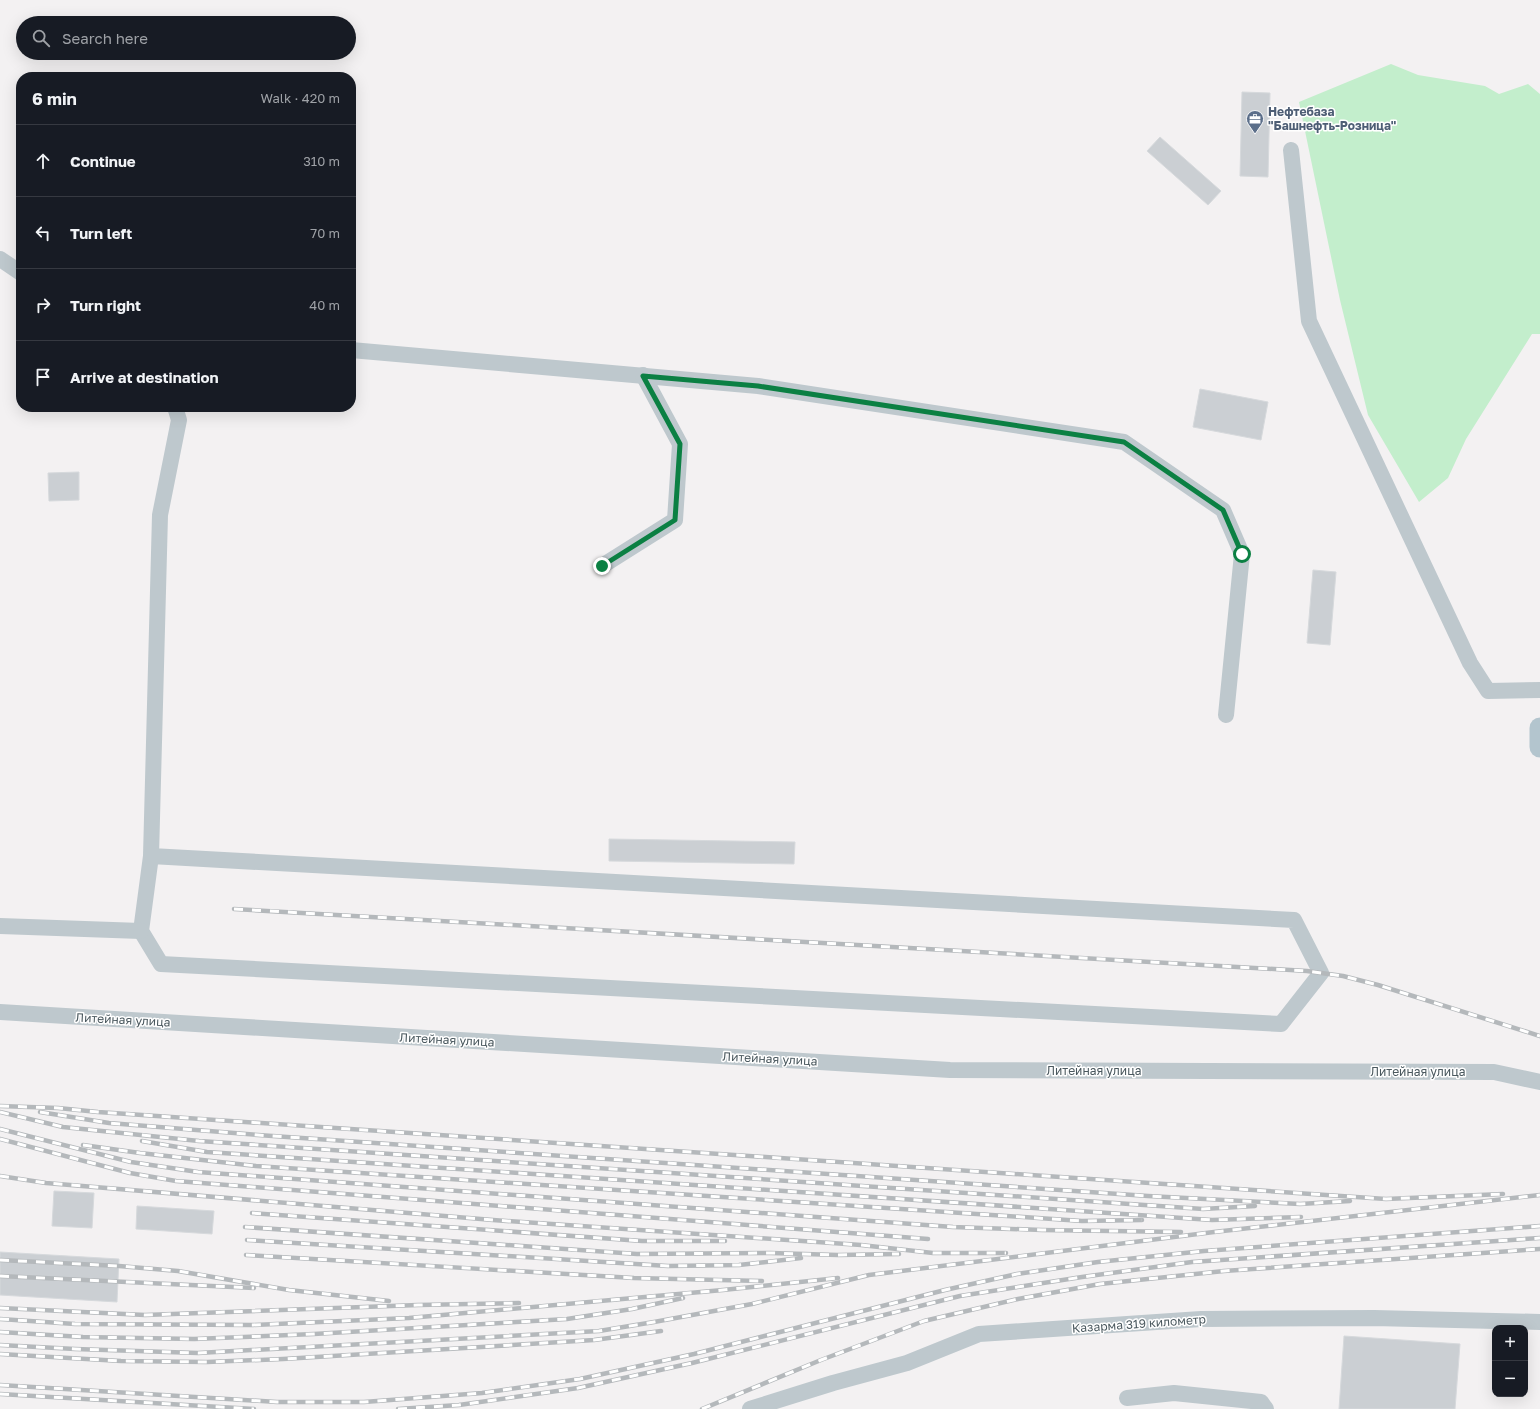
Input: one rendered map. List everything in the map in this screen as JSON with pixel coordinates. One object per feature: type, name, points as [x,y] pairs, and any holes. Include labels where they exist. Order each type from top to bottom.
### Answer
[{"type":"main road","points":[[1540,728],[1540,747]]},
{"type":"lane","points":[[1291,150],[1310,321],[1470,663],[1488,691],[1540,690]]},
{"type":"lane","points":[[0,259],[16,270]]},
{"type":"lane","points":[[356,350],[758,386],[1124,442],[1223,510],[1242,554],[1226,715]]},
{"type":"lane","points":[[602,566],[675,520],[680,444],[643,376]]},
{"type":"lane","points":[[151,856],[1294,920],[1321,973],[1281,1024],[161,964],[141,931],[151,856],[160,515],[179,420],[177,412]]},
{"type":"lane","points":[[0,926],[141,931]]},
{"type":"lane","name":"Литейная улица","points":[[0,1012],[950,1070],[1494,1072],[1540,1082]]},
{"type":"lane","name":"Казарма 319 километр","points":[[750,1409],[833,1383],[907,1363],[979,1334],[1201,1319],[1374,1318],[1540,1322]]},
{"type":"lane","points":[[1127,1398],[1174,1393],[1261,1402],[1266,1409]]},
{"type":"green space","points":[[1391,64],[1418,75],[1485,86],[1499,94],[1528,84],[1540,94],[1540,334],[1532,334],[1466,439],[1448,478],[1419,502],[1368,415],[1340,300],[1299,102]]},
{"type":"building","name":"Нефтебаза \"Башнефть-Розница\"","points":[[1242,92],[1270,93],[1268,177],[1240,176]]},
{"type":"building","points":[[1160,137],[1221,191],[1208,205],[1147,151]]},
{"type":"building","points":[[1200,389],[1268,402],[1261,440],[1193,427]]},
{"type":"building","points":[[79,472],[79,500],[49,501],[48,473]]},
{"type":"building","points":[[1313,570],[1336,572],[1330,645],[1307,643]]},
{"type":"building","points":[[609,839],[795,842],[794,864],[609,861]]},
{"type":"building","points":[[54,1191],[94,1193],[92,1228],[52,1226]]},
{"type":"building","points":[[137,1206],[214,1211],[212,1234],[136,1229]]},
{"type":"building","points":[[0,1252],[119,1259],[117,1302],[0,1295]]},
{"type":"building","points":[[1344,1336],[1460,1344],[1455,1409],[1339,1409]]},
{"type":"railway","points":[[234,909],[1307,971],[1343,976],[1378,985],[1540,1036]]},
{"type":"railway","points":[[0,1106],[58,1108],[98,1112],[1386,1199],[1503,1194]]},
{"type":"railway","points":[[0,1112],[63,1127],[199,1141],[1203,1209],[1255,1206]]},
{"type":"railway","points":[[40,1112],[109,1123],[258,1135],[1148,1196],[1300,1204],[1350,1201]]},
{"type":"railway","points":[[0,1129],[131,1162],[198,1172],[953,1227],[1181,1232]]},
{"type":"railway","points":[[0,1139],[130,1173],[176,1181],[928,1239]]},
{"type":"railway","points":[[142,1141],[207,1152],[1212,1220],[1301,1217]]},
{"type":"railway","points":[[83,1145],[256,1166],[1082,1221],[1142,1220]]},
{"type":"railway","points":[[0,1176],[46,1183],[493,1220],[861,1245],[933,1253],[1006,1253]]},
{"type":"railway","points":[[0,1345],[198,1353],[599,1331],[752,1304],[869,1275],[1214,1232],[1540,1195]]},
{"type":"railway","points":[[252,1213],[642,1241],[725,1241]]},
{"type":"railway","points":[[0,1385],[277,1402],[364,1402],[482,1393],[580,1379],[694,1354],[945,1290],[1017,1274],[1098,1262],[1204,1251],[1540,1226]]},
{"type":"railway","points":[[245,1227],[637,1254],[899,1254]]},
{"type":"railway","points":[[398,1409],[459,1405],[578,1388],[692,1363],[960,1296],[1082,1277],[1192,1262],[1540,1238]]},
{"type":"railway","points":[[247,1240],[668,1266],[739,1265],[801,1258]]},
{"type":"railway","points":[[702,1409],[821,1360],[924,1321],[1018,1299],[1100,1284],[1224,1271],[1540,1249]]},
{"type":"railway","points":[[246,1255],[634,1278],[762,1281]]},
{"type":"railway","points":[[0,1260],[119,1266],[178,1271],[289,1290],[389,1301]]},
{"type":"railway","points":[[0,1276],[254,1288]]},
{"type":"railway","points":[[0,1319],[75,1324],[253,1325],[409,1318],[723,1290],[838,1278]]},
{"type":"railway","points":[[0,1332],[83,1337],[194,1339],[314,1334],[567,1319],[632,1309],[683,1298]]},
{"type":"railway","points":[[0,1308],[145,1315],[418,1305],[519,1303]]},
{"type":"railway","points":[[0,1354],[121,1361],[207,1362],[283,1359],[594,1340],[661,1331]]},
{"type":"railway","points":[[0,1394],[254,1409]]},
{"type":"place","name":"Нефтебаза \"Башнефть-Розница\"","points":[[1255,134]]},
{"type":"route","points":[[602,566],[675,520],[680,444],[643,376],[758,386],[1124,442],[1223,510],[1242,554]]}]
